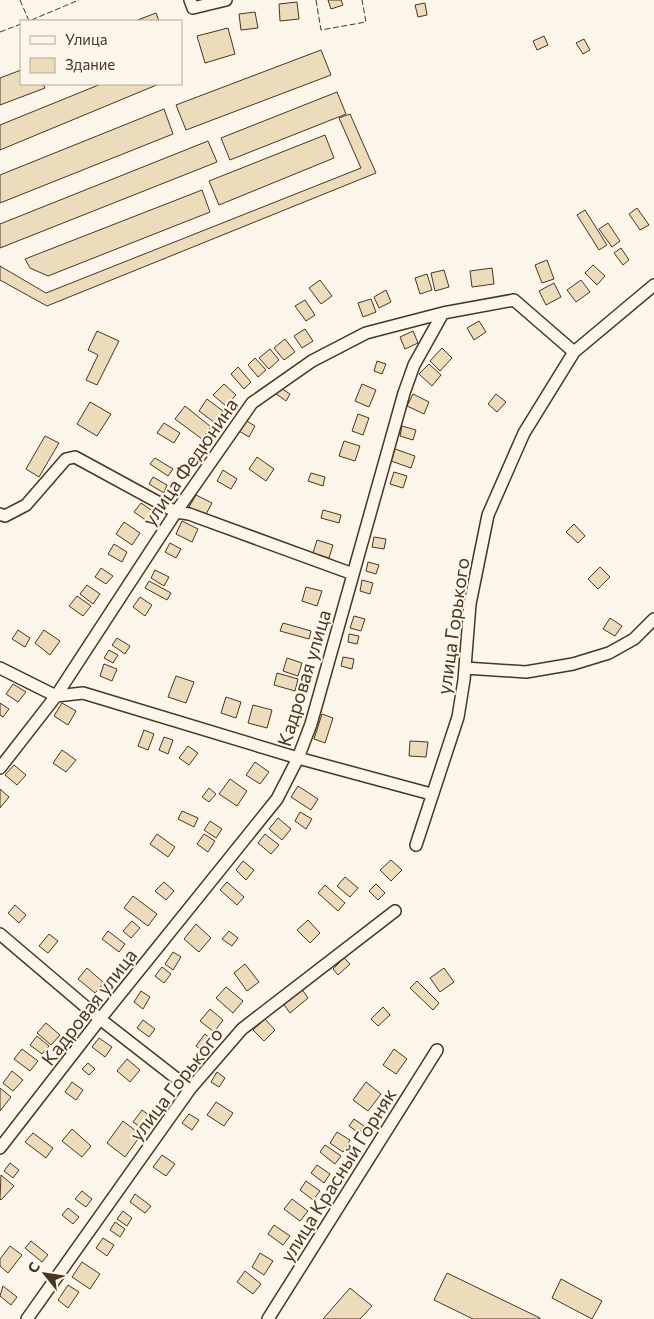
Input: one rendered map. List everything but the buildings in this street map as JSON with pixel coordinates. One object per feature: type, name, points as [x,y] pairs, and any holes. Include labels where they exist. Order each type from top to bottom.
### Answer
[{"type":"street","points":[[191,4],[226,0]]},
{"type":"street","name":"улица Горького","points":[[416,845],[431,794],[458,717],[465,668],[470,604],[488,515],[524,433],[574,352],[654,285]]},
{"type":"street","name":"улица Федюнина","points":[[0,768],[56,696],[176,512],[252,403],[312,361],[366,332],[443,313],[514,300],[574,352]]},
{"type":"street","name":"Кадровая улица","points":[[0,1148],[277,799],[298,758],[311,724],[404,393],[414,365],[443,313]]},
{"type":"street","points":[[0,514],[5,516],[26,505],[66,459],[75,457],[176,512],[353,574]]},
{"type":"street","points":[[465,668],[526,672],[573,664],[609,653],[634,640],[654,619]]},
{"type":"street","points":[[0,668],[56,696],[83,693],[298,758],[431,794]]},
{"type":"street","name":"улица Горького","points":[[27,1319],[190,1089],[242,1029],[395,911]]},
{"type":"street","points":[[0,934],[100,1020],[190,1089]]},
{"type":"street","name":"улица Красный Горняк","points":[[268,1319],[438,1050]]},
{"type":"fence","points":[[20,0],[29,20]]},
{"type":"fence","points":[[31,20],[79,0]]},
{"type":"fence","points":[[316,0],[321,30],[366,22],[362,0]]},
{"type":"fence","points":[[0,32],[20,24]]}]
